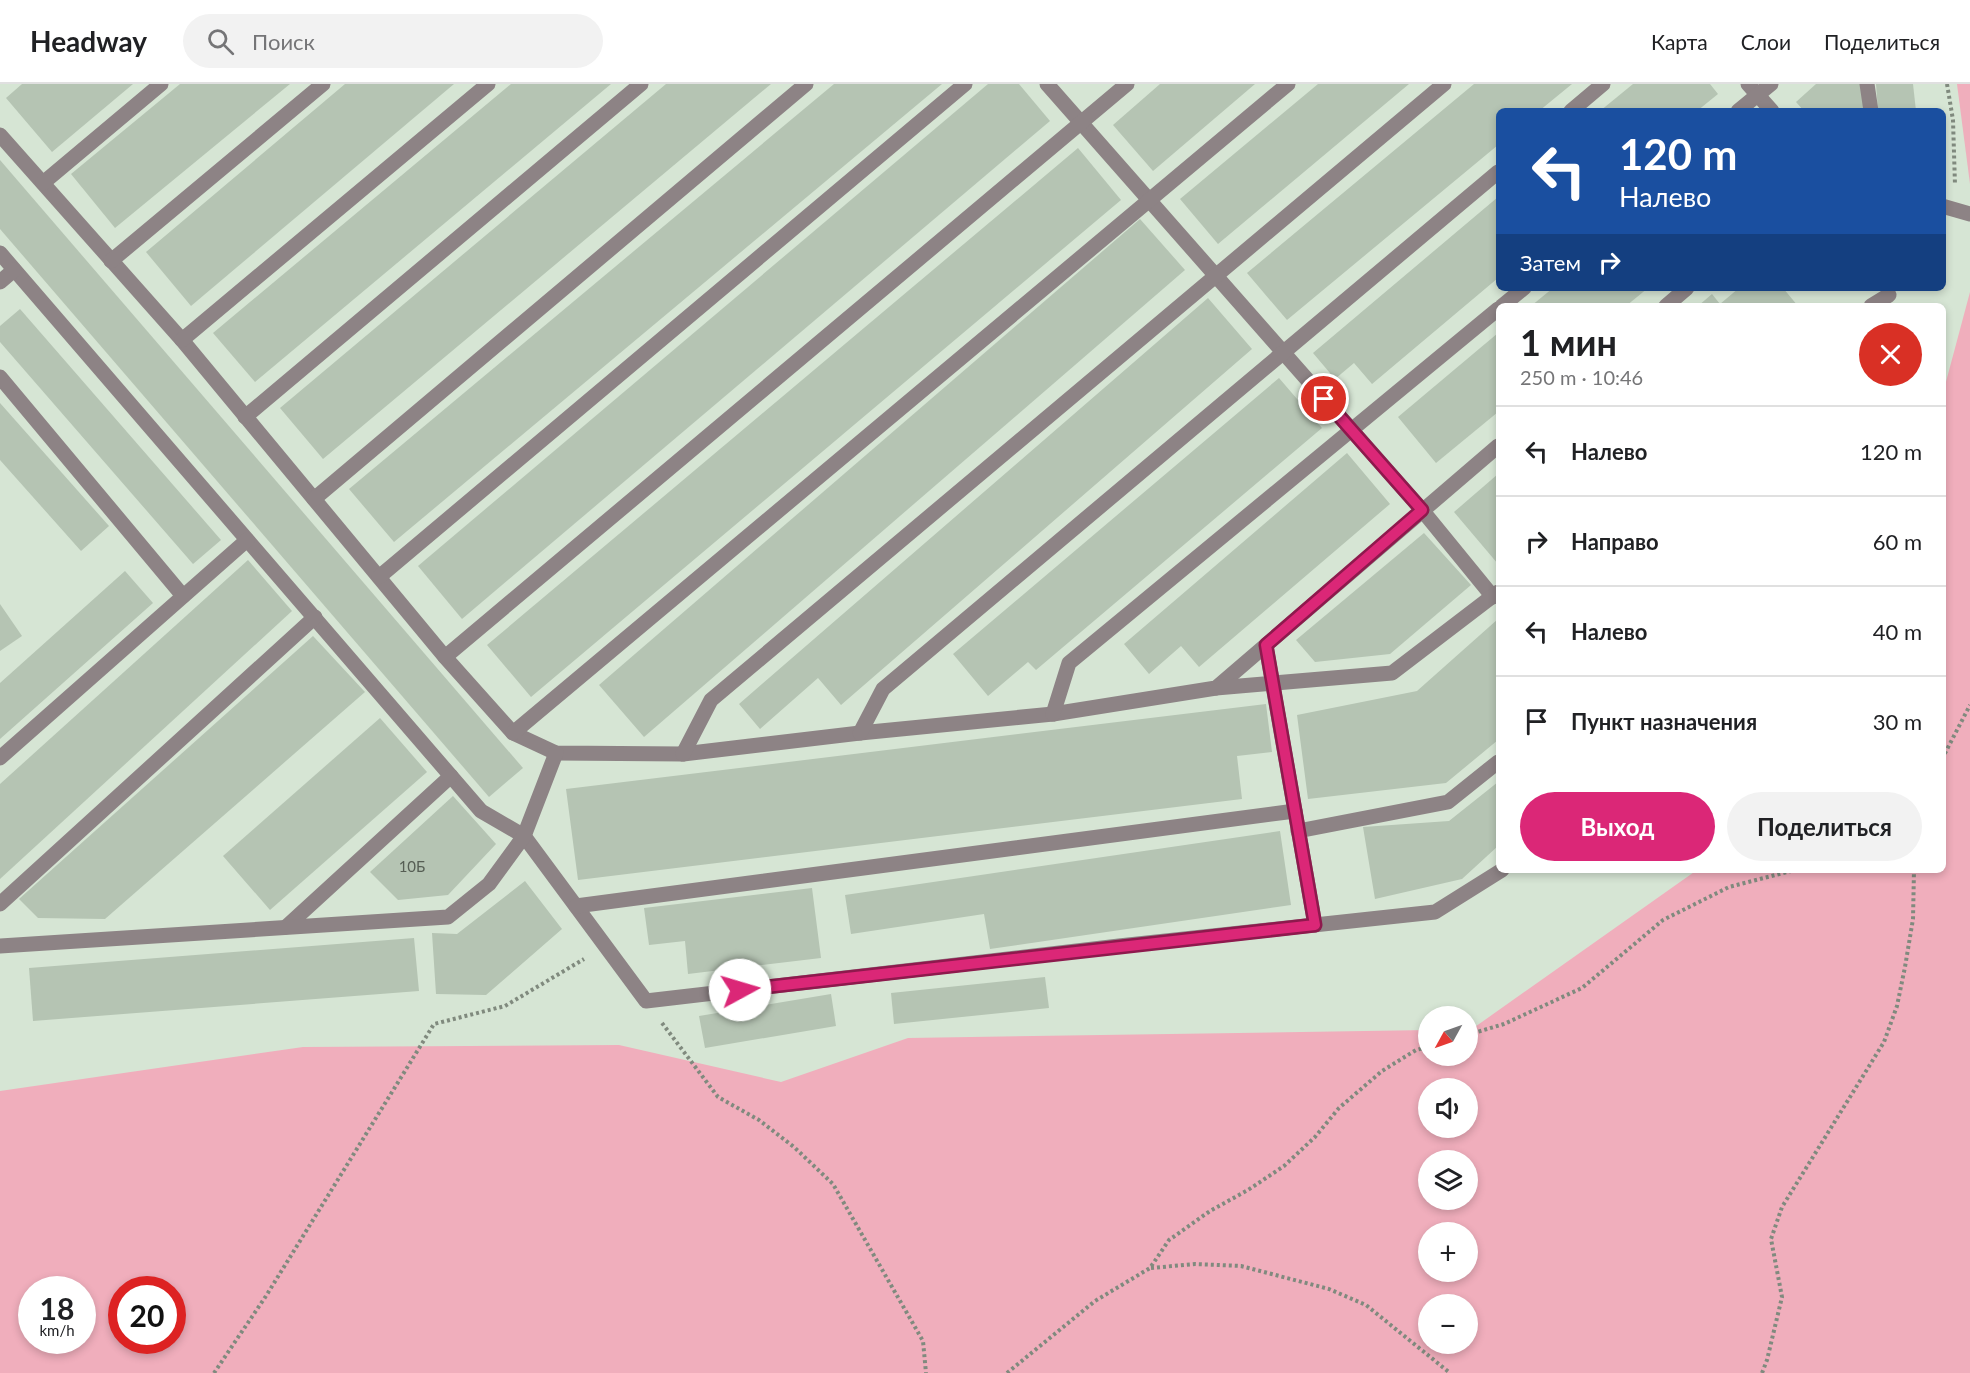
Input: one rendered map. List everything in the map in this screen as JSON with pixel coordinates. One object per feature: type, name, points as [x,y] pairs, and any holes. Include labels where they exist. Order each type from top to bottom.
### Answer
[{"type":"lane","points":[[43,183],[161,84]]},
{"type":"lane","points":[[111,261],[324,84]]},
{"type":"lane","points":[[182,340],[488,84]]},
{"type":"lane","points":[[245,417],[641,84]]},
{"type":"lane","points":[[314,499],[806,84]]},
{"type":"lane","points":[[379,578],[965,84]]},
{"type":"lane","points":[[0,135],[182,340],[445,657],[513,734],[556,753],[683,754],[860,733],[1053,714],[1216,688],[1392,673],[1496,594],[1047,84]]},
{"type":"lane","points":[[445,657],[1126,84]]},
{"type":"lane","points":[[513,734],[1288,84]]},
{"type":"lane","points":[[683,754],[711,700],[1444,84]]},
{"type":"lane","points":[[1575,108],[1603,84]]},
{"type":"lane","points":[[1740,108],[1753,89],[1771,84]]},
{"type":"lane","points":[[1867,84],[1871,108]]},
{"type":"lane","points":[[1753,89],[1769,108]]},
{"type":"lane","points":[[860,733],[883,689],[1496,174]]},
{"type":"lane","points":[[0,253],[481,811],[524,836],[645,1001],[1435,912],[1497,873]]},
{"type":"lane","points":[[0,282],[14,270]]},
{"type":"lane","points":[[1505,303],[1520,291]]},
{"type":"lane","points":[[1670,303],[1684,291]]},
{"type":"lane","points":[[1877,303],[1890,296]]},
{"type":"lane","points":[[1053,714],[1069,663],[1496,310]]},
{"type":"lane","points":[[0,377],[183,596]]},
{"type":"lane","points":[[1216,688],[1496,448]]},
{"type":"lane","points":[[0,758],[246,540]]},
{"type":"lane","points":[[0,904],[315,617]]},
{"type":"lane","points":[[1266,645],[1315,925]]},
{"type":"lane","points":[[0,946],[448,917],[489,884],[524,836],[556,753]]},
{"type":"lane","points":[[1298,831],[1448,802],[1496,764]]},
{"type":"lane","points":[[286,927],[451,776]]},
{"type":"lane","points":[[576,906],[1295,811]]},
{"type":"path","points":[[1947,84],[1953,120],[1956,210]]},
{"type":"path","points":[[1946,751],[1970,705]]},
{"type":"path","points":[[1478,1032],[1504,1024],[1582,988],[1663,920],[1729,886],[1783,873]]},
{"type":"path","points":[[1762,1373],[1782,1297],[1771,1239],[1782,1207],[1884,1042],[1897,1006],[1905,967],[1913,919],[1914,873]]},
{"type":"path","points":[[214,1373],[266,1296],[434,1024],[505,1006],[606,947]]},
{"type":"path","points":[[645,1001],[718,1096],[759,1120],[794,1147],[833,1184],[923,1341],[926,1373]]},
{"type":"path","points":[[1150,1268],[1169,1240],[1210,1211],[1248,1190],[1284,1166],[1315,1137],[1339,1108],[1382,1071],[1418,1050]]},
{"type":"path","points":[[1007,1373],[1095,1300],[1150,1268],[1195,1264],[1241,1266],[1329,1289],[1366,1305],[1450,1373]]},
{"type":"shaded area","points":[[1957,84],[1970,84],[1970,184]]},
{"type":"shaded area","points":[[1970,292],[1970,1373],[0,1373],[0,1091],[303,1047],[619,1045],[781,1082],[908,1038],[1418,1030],[1418,1066],[1478,1066],[1478,1025],[1693,873],[1946,873],[1946,382]]},
{"type":"building","points":[[22,84],[133,84],[52,152],[6,98]]},
{"type":"building","points":[[180,84],[290,84],[115,228],[71,174]]},
{"type":"building","points":[[345,84],[454,84],[191,306],[146,252]]},
{"type":"building","points":[[511,84],[611,84],[255,382],[213,333]]},
{"type":"building","points":[[666,84],[771,84],[323,459],[280,408]]},
{"type":"building","points":[[834,84],[942,84],[394,542],[349,489]]},
{"type":"building","points":[[988,84],[1019,84],[1050,121],[462,619],[418,566]]},
{"type":"building","points":[[1160,84],[1255,84],[1153,171],[1113,125]]},
{"type":"building","points":[[1318,84],[1409,84],[1218,244],[1180,199]]},
{"type":"building","points":[[1474,84],[1572,84],[1543,108],[1496,108],[1496,147],[1287,320],[1247,273]]},
{"type":"building","points":[[1633,84],[1710,84],[1718,94],[1701,108],[1604,108]]},
{"type":"building","points":[[1816,84],[1861,84],[1865,108],[1801,108],[1796,102]]},
{"type":"building","points":[[1876,84],[1913,84],[1916,108],[1878,108]]},
{"type":"building","points":[[1078,148],[1121,200],[531,697],[487,645]]},
{"type":"building","points":[[0,160],[523,768],[489,797],[0,229]]},
{"type":"building","points":[[1496,199],[1496,280],[1372,384],[1354,363],[1335,379],[1313,353]]},
{"type":"building","points":[[1140,219],[1185,270],[644,737],[599,685]]},
{"type":"building","points":[[1549,291],[1644,291],[1630,303],[1535,303]]},
{"type":"building","points":[[1735,291],[1786,291],[1796,303],[1721,303]]},
{"type":"building","points":[[1712,294],[1719,303],[1702,303]]},
{"type":"building","points":[[1208,298],[1252,349],[841,705],[818,678],[760,729],[739,704]]},
{"type":"building","points":[[20,309],[221,540],[193,564],[0,342],[0,326]]},
{"type":"building","points":[[1496,335],[1496,414],[1436,463],[1398,417]]},
{"type":"building","points":[[1279,378],[1322,428],[1036,670],[1028,662],[988,696],[953,654]]},
{"type":"building","points":[[0,403],[109,526],[81,551],[0,460]]},
{"type":"building","points":[[1347,453],[1390,504],[1199,667],[1181,646],[1149,674],[1124,644]]},
{"type":"building","points":[[1496,476],[1496,562],[1454,512]]},
{"type":"building","points":[[1424,533],[1471,585],[1390,654],[1315,662],[1296,640]]},
{"type":"building","points":[[248,560],[292,611],[0,879],[0,784]]},
{"type":"building","points":[[125,571],[153,603],[0,739],[0,683]]},
{"type":"building","points":[[0,604],[22,636],[0,651]]},
{"type":"building","points":[[1496,621],[1496,742],[1446,783],[1308,799],[1297,715],[1417,691]]},
{"type":"building","points":[[313,636],[365,692],[105,919],[38,918],[19,899]]},
{"type":"building","points":[[1266,704],[1272,752],[1237,756],[1242,799],[578,880],[566,789]]},
{"type":"building","points":[[380,718],[427,772],[270,910],[223,856]]},
{"type":"building","points":[[1496,784],[1496,848],[1462,879],[1375,899],[1363,827],[1449,821]]},
{"type":"building","points":[[453,796],[496,844],[448,895],[398,900],[370,872]]},
{"type":"building","points":[[1280,831],[1291,905],[990,949],[984,914],[851,934],[845,895]]},
{"type":"building","points":[[525,881],[562,929],[486,995],[436,994],[432,933],[457,934]]},
{"type":"building","points":[[812,888],[821,958],[688,974],[685,941],[649,945],[644,908]]},
{"type":"building","points":[[414,938],[419,991],[33,1021],[29,968]]},
{"type":"building","points":[[1045,977],[1049,1008],[894,1024],[891,993]]},
{"type":"building","points":[[831,994],[836,1026],[705,1048],[699,1016]]},
{"type":"route","points":[[740,990],[1315,925],[1266,645],[1422,510],[1324,399]]}]
